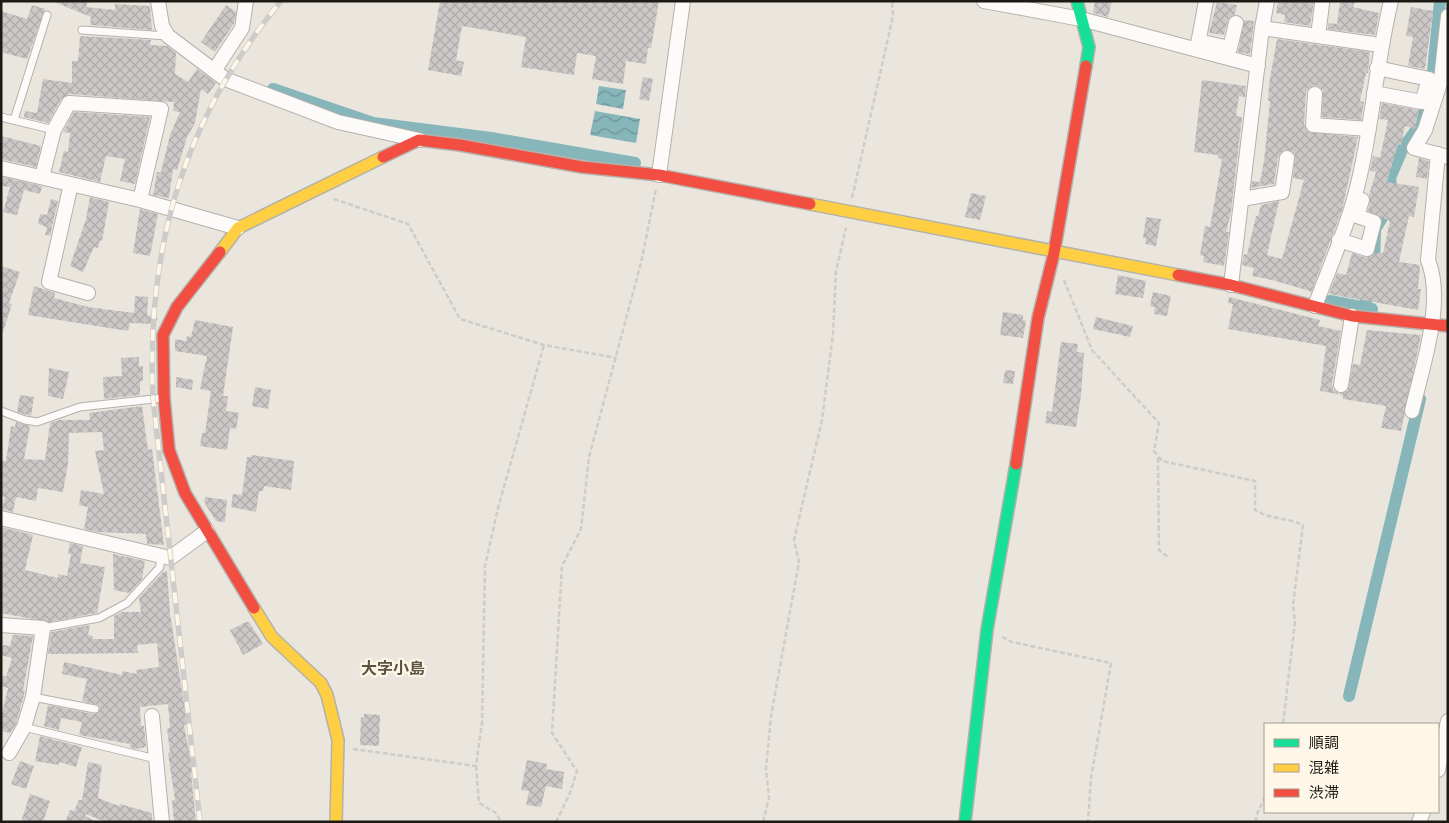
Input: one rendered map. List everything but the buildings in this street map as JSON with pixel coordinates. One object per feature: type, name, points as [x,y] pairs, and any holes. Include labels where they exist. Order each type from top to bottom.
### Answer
[{"type":"street","points":[[158,1],[162,26],[168,36],[224,79],[338,122],[419,140],[460,145],[582,167],[659,175],[1231,285],[1352,316],[1448,326]]},
{"type":"street","points":[[214,71],[242,28],[246,1]]},
{"type":"street","points":[[659,175],[683,1]]},
{"type":"street","points":[[984,1],[1081,19],[1198,45],[1258,66]]},
{"type":"street","points":[[965,822],[987,630],[999,552],[1023,429],[1038,318],[1054,251],[1089,47],[1076,7],[1077,1]]},
{"type":"street","points":[[1198,45],[1206,1]]},
{"type":"street","points":[[1231,285],[1262,28],[1267,1]]},
{"type":"street","points":[[1315,306],[1354,200],[1369,129],[1380,45],[1391,1]]},
{"type":"street","points":[[1318,36],[1322,4]]},
{"type":"street","points":[[1412,411],[1432,323],[1433,273],[1428,260],[1443,155],[1414,148],[1425,130],[1441,80],[1448,16]]},
{"type":"street","points":[[1198,45],[1230,48],[1236,23]]},
{"type":"street","points":[[1262,28],[1380,45]]},
{"type":"street","points":[[1374,93],[1422,102],[1429,79],[1377,68]]},
{"type":"street","points":[[1315,94],[1313,125],[1369,129]]},
{"type":"street","points":[[42,177],[54,130],[68,103],[161,109],[140,200]]},
{"type":"street","points":[[336,822],[338,747],[333,714],[321,683],[272,637],[185,494],[169,450],[164,398],[163,335],[177,307],[238,228],[419,140]]},
{"type":"street","points":[[1242,199],[1282,192],[1287,158]]},
{"type":"street","points":[[1,168],[140,200],[238,228]]},
{"type":"street","points":[[1339,240],[1367,249],[1374,222],[1357,216],[1368,176],[1360,174]]},
{"type":"street","points":[[71,184],[48,282],[88,293]]},
{"type":"street","points":[[1341,385],[1352,316]]},
{"type":"street","points":[[1,518],[170,558],[207,531]]},
{"type":"street","points":[[1,625],[43,628],[34,697],[24,727],[4,754]]},
{"type":"street","points":[[152,716],[162,822]]},
{"type":"street","points":[[1439,765],[1448,721]]},
{"type":"lane","points":[[14,120],[47,15]]},
{"type":"lane","points":[[82,30],[168,36]]},
{"type":"lane","points":[[1,117],[54,130]]},
{"type":"lane","points":[[1,411],[25,420],[38,422],[80,407],[164,398]]},
{"type":"lane","points":[[43,628],[99,618],[127,603],[160,566],[160,556]]},
{"type":"lane","points":[[34,697],[95,709]]},
{"type":"lane","points":[[24,727],[156,759]]},
{"type":"path","points":[[763,822],[769,798],[766,769],[771,716],[799,562],[794,540],[822,420],[833,334],[836,271],[893,16],[892,1]]},
{"type":"path","points":[[556,822],[570,793],[577,771],[552,733],[562,566],[581,529],[589,457],[641,263],[659,175]]},
{"type":"path","points":[[313,192],[408,224],[460,319],[544,345],[617,358]]},
{"type":"path","points":[[1064,279],[1092,350],[1159,424],[1154,451],[1162,461],[1255,481],[1255,510],[1261,514],[1294,521],[1303,525],[1293,605],[1296,622],[1284,723]]},
{"type":"path","points":[[501,822],[496,813],[480,803],[476,766],[482,723],[485,566],[498,508],[544,345]]},
{"type":"path","points":[[1158,456],[1159,550],[1168,557]]},
{"type":"path","points":[[987,630],[1012,642],[1111,663],[1091,778],[1088,822]]},
{"type":"path","points":[[338,747],[476,766]]},
{"type":"path","points":[[1256,822],[1256,816],[1264,799]]},
{"type":"water","points":[[599,86],[626,90],[623,109],[596,104]]},
{"type":"water","points":[[595,111],[640,119],[636,143],[590,135]]},
{"type":"waterway","points":[[1365,308],[1374,266],[1375,229],[1393,200],[1390,178],[1402,150],[1421,123],[1432,81],[1440,1]]},
{"type":"waterway","points":[[273,89],[373,123],[491,138],[635,163]]},
{"type":"waterway","points":[[1330,301],[1372,309]]},
{"type":"waterway","points":[[1349,696],[1420,399]]},
{"type":"railway","points":[[200,822],[153,398],[153,342],[156,288],[165,237],[178,187],[196,138],[219,91],[247,46],[281,1]]},
{"type":"traffic: fast","points":[[1077,1],[1089,47],[1086,66]]},
{"type":"traffic: fast","points":[[965,822],[987,630],[1016,464]]},
{"type":"traffic: slow","points":[[220,252],[238,228],[383,157]]},
{"type":"traffic: slow","points":[[810,204],[1178,275]]},
{"type":"traffic: slow","points":[[254,608],[272,637],[321,683],[327,695],[338,740],[336,822]]},
{"type":"traffic: jam","points":[[1016,464],[1038,318],[1054,253],[1086,66]]},
{"type":"traffic: jam","points":[[383,157],[419,140],[460,145],[582,167],[659,175],[810,204]]},
{"type":"traffic: jam","points":[[220,252],[177,307],[163,335],[164,398],[169,450],[185,493],[254,608]]},
{"type":"traffic: jam","points":[[1178,275],[1231,285],[1352,316],[1448,326]]},
{"type":"district","name":"大字小島","points":[[393,668]]}]
